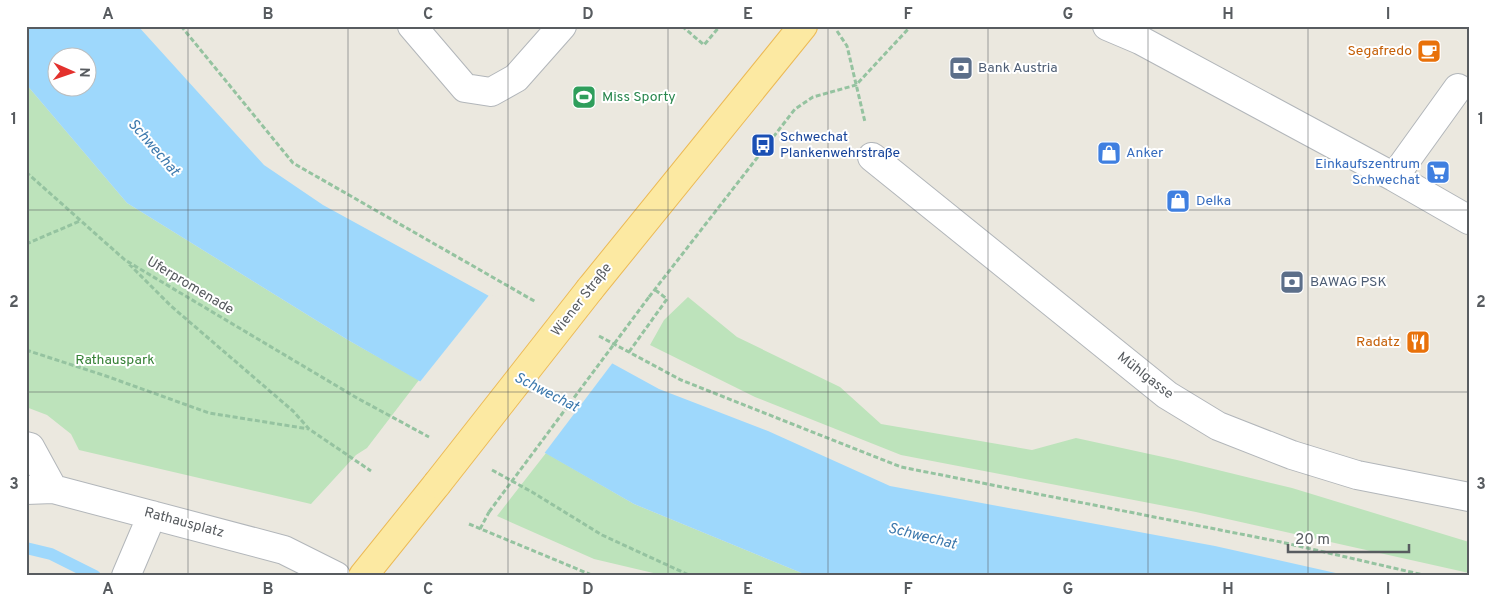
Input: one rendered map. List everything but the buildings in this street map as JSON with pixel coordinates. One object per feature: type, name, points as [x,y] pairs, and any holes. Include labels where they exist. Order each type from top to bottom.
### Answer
[{"type":"main road","name":"Wiener Straße","points":[[363,576],[797,28]]},
{"type":"street","points":[[412,26],[465,88],[491,92],[516,78],[562,26]]},
{"type":"street","points":[[1107,26],[1140,40],[1394,176],[1469,220]]},
{"type":"street","points":[[1394,176],[1458,88]]},
{"type":"street","name":"Mühlgasse","points":[[872,157],[1167,395],[1218,426],[1292,455],[1357,475],[1469,497]]},
{"type":"street","points":[[26,446],[30,447],[54,489]]},
{"type":"street","name":"Rathausplatz","points":[[26,490],[54,489],[284,550],[336,576]]},
{"type":"street","points":[[130,567],[152,515]]},
{"type":"path","points":[[181,26],[292,163],[542,305]]},
{"type":"path","points":[[682,26],[704,45],[720,26]]},
{"type":"path","points":[[834,26],[847,46],[872,157]]},
{"type":"path","points":[[480,529],[489,512],[654,289],[796,109],[813,97],[856,85],[911,26]]},
{"type":"path","name":"Uferpromenade","points":[[26,172],[125,260],[357,398]]},
{"type":"path","points":[[26,244],[80,222]]},
{"type":"path","points":[[125,260],[171,306],[271,392],[310,429],[371,471]]},
{"type":"path","points":[[629,352],[667,299],[654,289]]},
{"type":"path","points":[[594,333],[681,380],[901,467],[1281,542],[1428,576]]},
{"type":"path","points":[[26,350],[209,413],[310,429]]},
{"type":"path","points":[[469,524],[594,576]]},
{"type":"path","points":[[602,536],[691,576]]},
{"type":"green space","name":"Rathauspark","points":[[26,84],[127,203],[348,340],[419,380],[367,448],[356,455],[311,504],[79,450],[71,434],[47,415],[26,407]]},
{"type":"green space","points":[[688,297],[737,337],[840,387],[881,424],[1032,450],[1076,438],[1292,488],[1469,542],[1469,573],[1196,512],[901,455],[755,397],[650,345],[664,320]]},
{"type":"green space","points":[[546,453],[634,504],[809,576],[666,576],[594,559],[497,516]]},
{"type":"water","name":"Schwechat","points":[[26,26],[138,26],[264,165],[323,205],[659,389],[768,431],[890,486],[1215,546],[1349,576],[809,576],[634,504],[348,340],[127,203],[26,84]]},
{"type":"pier","points":[[490,294],[614,361],[543,455],[419,383]]},
{"type":"waterway","points":[[26,548],[51,554],[95,576]]},
{"type":"place","name":"Segafredo","points":[[1429,51]]},
{"type":"place","name":"Bank Austria","points":[[961,68]]},
{"type":"place","name":"Miss Sporty","points":[[584,97]]},
{"type":"place","name":"Schwechat Plankenwehrstraße","points":[[763,145]]},
{"type":"place","name":"Anker","points":[[1109,153]]},
{"type":"place","name":"Einkaufszentrum Schwechat","points":[[1438,172]]},
{"type":"place","name":"Delka","points":[[1178,201]]},
{"type":"place","name":"BAWAG PSK","points":[[1292,282]]},
{"type":"place","name":"Radatz","points":[[1418,342]]}]
